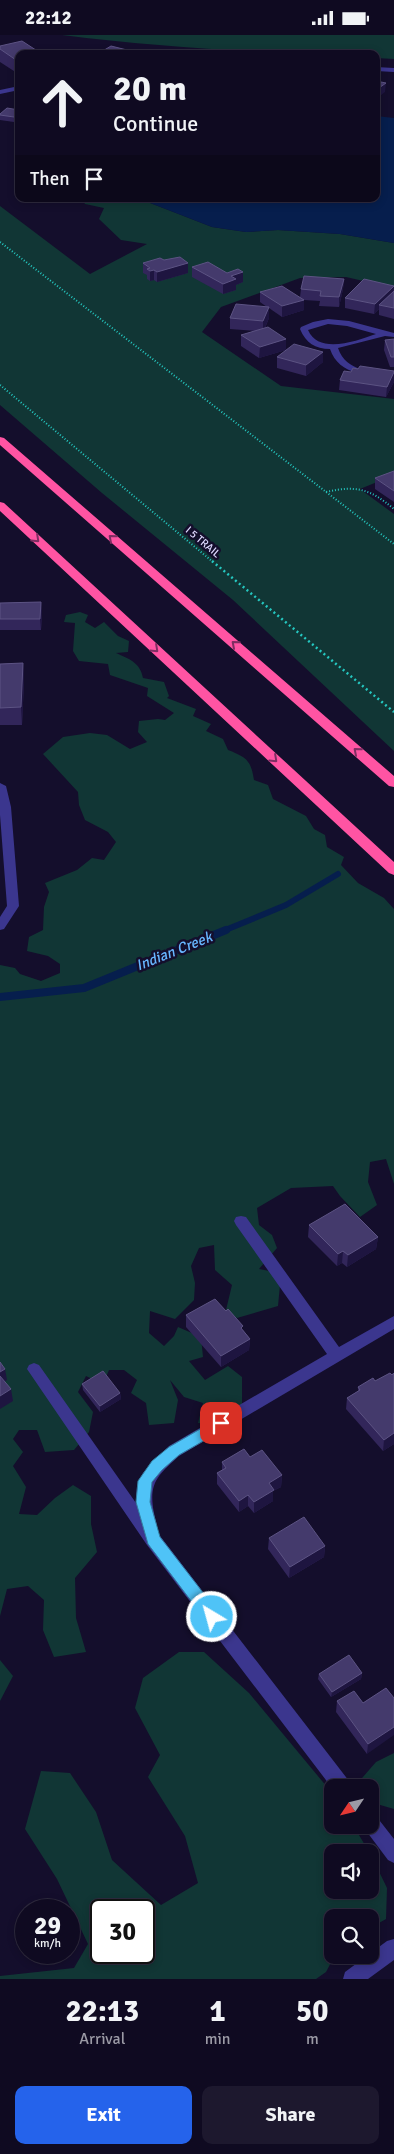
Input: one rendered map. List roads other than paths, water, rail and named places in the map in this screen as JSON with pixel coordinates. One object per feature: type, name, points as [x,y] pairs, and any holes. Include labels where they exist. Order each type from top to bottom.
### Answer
[{"type":"highway","points":[[0,440],[394,783]]},
{"type":"highway","points":[[0,505],[394,870]]},
{"type":"street","points":[[380,69],[394,70]]},
{"type":"street","points":[[0,92],[15,89]]},
{"type":"street","points":[[384,334],[334,347],[320,345],[311,340],[305,335],[304,329],[320,322],[331,320],[394,335]]},
{"type":"street","points":[[334,347],[335,354],[340,363],[350,368],[394,376]]},
{"type":"street","points":[[0,786],[5,807],[13,906],[0,926]]},
{"type":"street","points":[[241,1221],[338,1356]]},
{"type":"street","points":[[153,1539],[143,1502],[145,1481],[157,1465],[174,1451],[394,1322]]},
{"type":"street","points":[[34,1369],[153,1539],[337,1779]]},
{"type":"street","points":[[379,1834],[394,1854]]},
{"type":"street","points":[[352,1979],[394,1948]]},
{"type":"water","points":[[380,116],[394,118],[394,243],[340,234],[278,230],[246,232],[212,227],[148,202],[380,202]]},
{"type":"waterway","name":"Indian Creek","points":[[223,931],[286,905],[338,874]]},
{"type":"waterway","name":"Indian Creek","points":[[0,997],[84,988],[226,930]]}]
